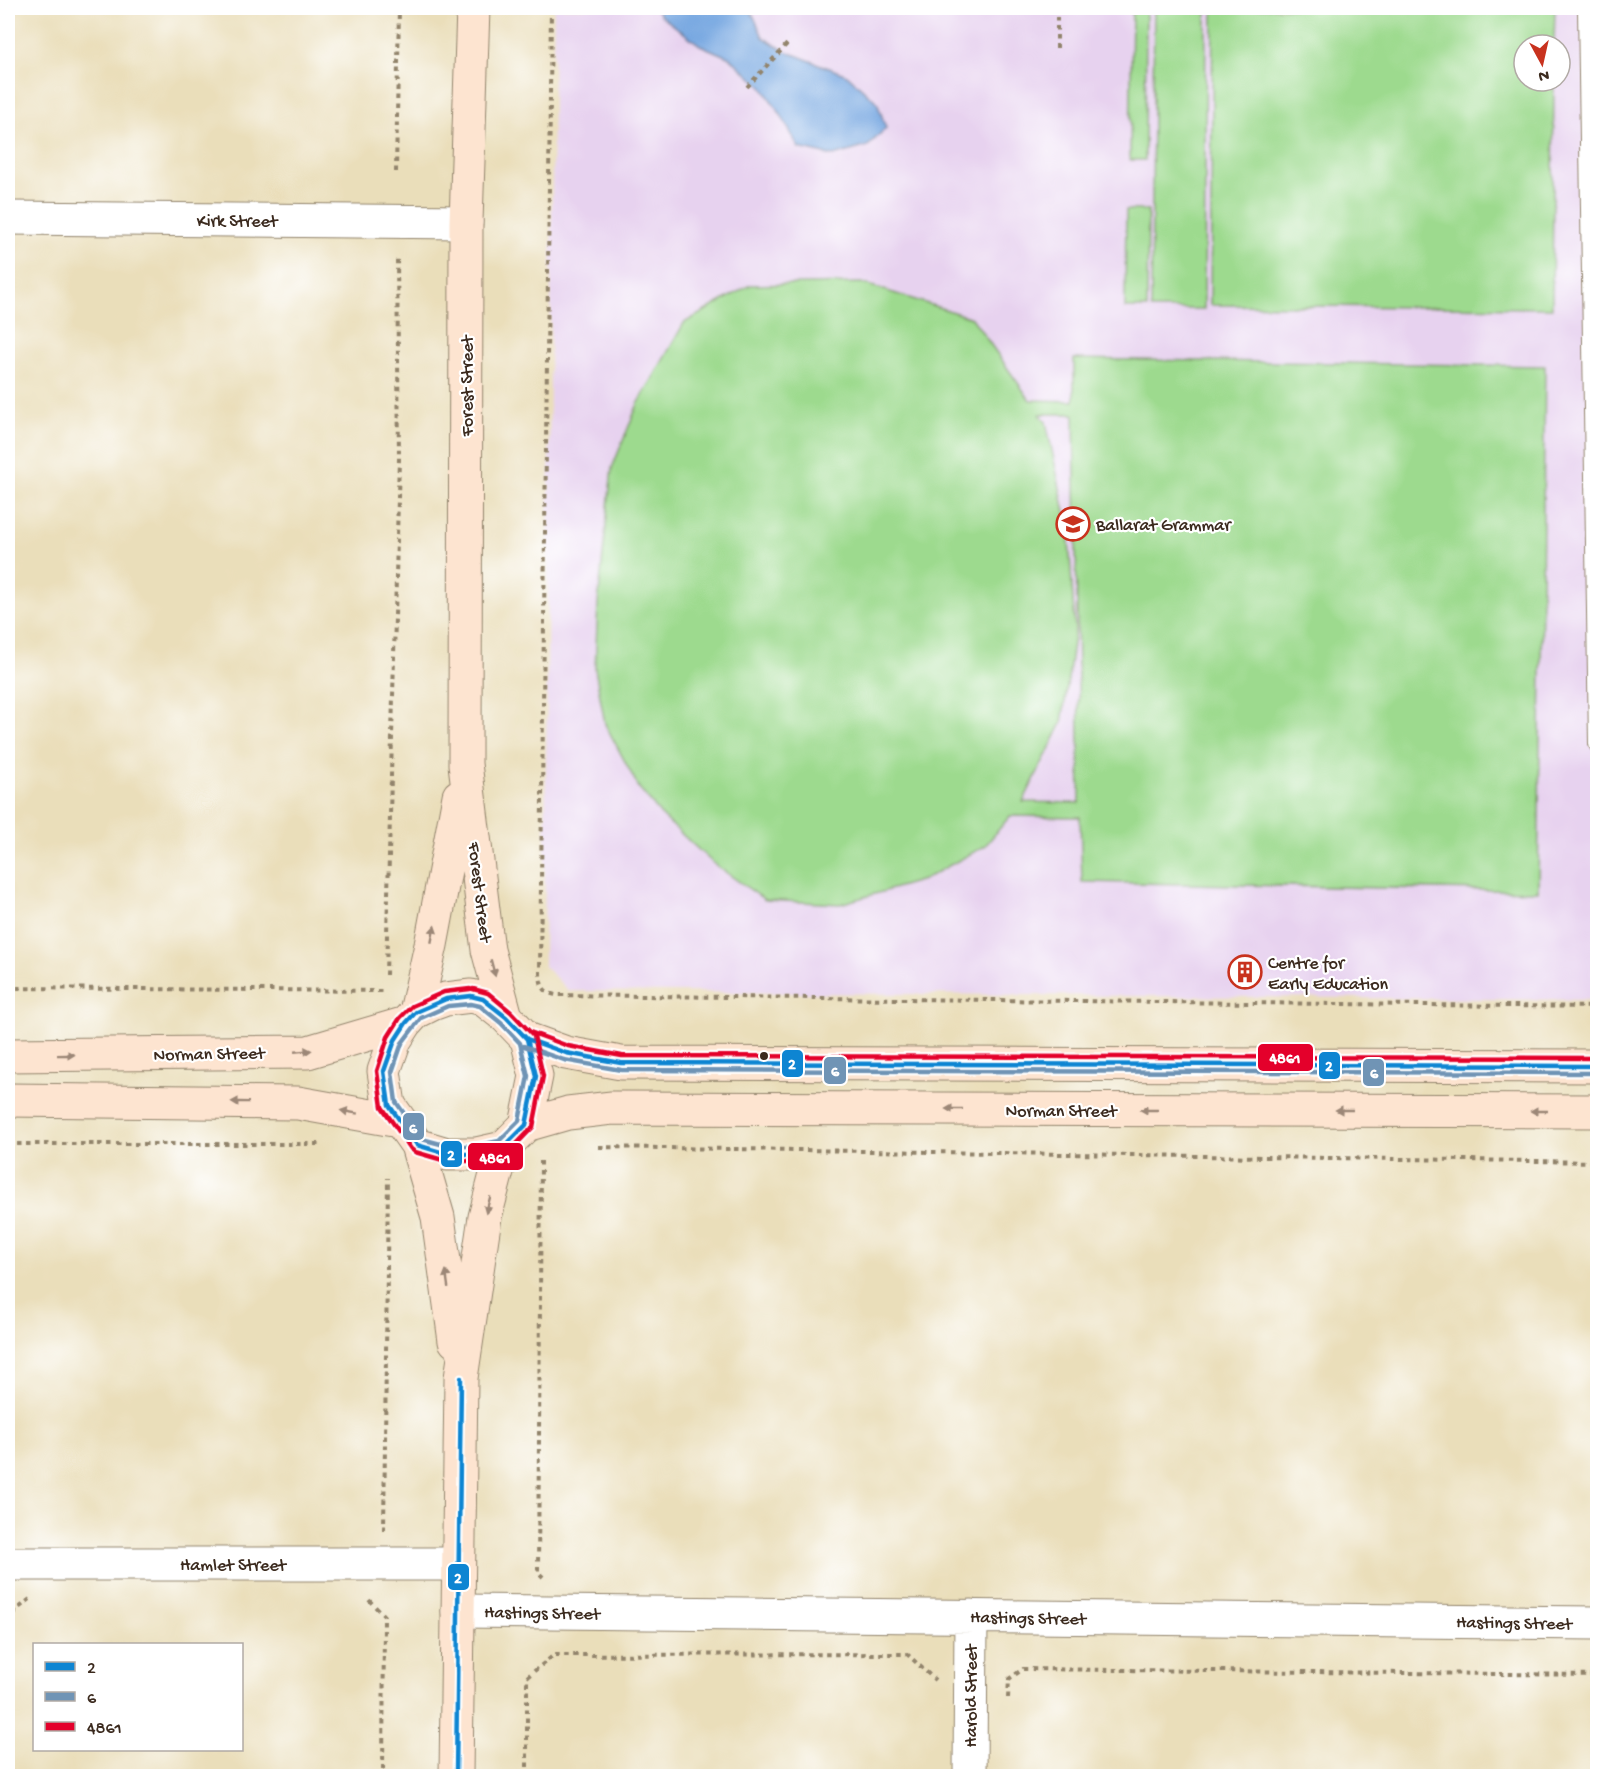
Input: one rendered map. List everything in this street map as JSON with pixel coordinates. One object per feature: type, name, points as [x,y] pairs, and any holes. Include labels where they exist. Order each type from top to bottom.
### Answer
[{"type":"main road","name":"Forest Street","points":[[473,8],[466,222],[465,764],[488,950],[517,1028]]},
{"type":"main road","name":"Forest Street","points":[[411,1017],[431,945],[465,764]]},
{"type":"main road","points":[[461,1378],[438,1217],[408,1133],[388,1106],[384,1071],[396,1040],[411,1017],[432,1004],[446,999],[471,996],[483,999],[517,1028],[566,1053],[621,1063],[1598,1066]]},
{"type":"main road","name":"Norman Street","points":[[8,1055],[308,1052],[411,1017]]},
{"type":"main road","points":[[456,1776],[461,1378],[485,1217],[503,1148],[526,1125],[536,1076],[517,1028]]},
{"type":"main road","points":[[8,1100],[298,1103],[408,1133],[447,1154],[476,1154],[503,1148]]},
{"type":"main road","name":"Norman Street","points":[[526,1125],[568,1113],[612,1108],[1598,1111]]},
{"type":"street","name":"Kirk Street","points":[[8,218],[466,222]]},
{"type":"street","name":"Hamlet Street","points":[[8,1564],[458,1564]]},
{"type":"street","name":"Hastings Street","points":[[458,1611],[1598,1623]]},
{"type":"street","name":"Harold Street","points":[[970,1776],[971,1616]]},
{"type":"lane","points":[[1587,8],[1598,744]]},
{"type":"path","points":[[396,172],[399,8]]},
{"type":"path","points":[[551,8],[540,972],[541,982],[546,991],[556,995],[1598,1007]]},
{"type":"path","points":[[1057,8],[1057,48]]},
{"type":"path","points":[[747,87],[788,43]]},
{"type":"path","points":[[386,980],[399,458],[396,246]]},
{"type":"path","points":[[8,988],[386,992]]},
{"type":"path","points":[[8,1144],[330,1144]]},
{"type":"path","points":[[588,1147],[1598,1162]]},
{"type":"path","points":[[541,1158],[538,1572],[550,1583]]},
{"type":"path","points":[[384,1530],[388,1167]]},
{"type":"path","points":[[9,1776],[12,1623],[15,1611],[31,1598]]},
{"type":"path","points":[[383,1776],[384,1616]]},
{"type":"path","points":[[527,1776],[527,1677],[554,1655],[907,1654],[935,1680]]},
{"type":"path","points":[[1009,1678],[1023,1669],[1598,1675]]},
{"type":"shaded area","name":"Ballarat Grammar","points":[[554,8],[1597,8],[1597,1000],[569,991],[544,966]]},
{"type":"green space","points":[[1132,8],[1146,8],[1145,160],[1130,160]]},
{"type":"green space","points":[[1154,8],[1206,8],[1204,309],[1151,309]]},
{"type":"green space","points":[[1213,8],[1555,8],[1554,33],[1512,33],[1512,93],[1554,93],[1552,308],[1210,305]]},
{"type":"green space","points":[[1126,210],[1148,210],[1147,308],[1125,308]]},
{"type":"green space","points":[[862,283],[972,318],[1030,400],[1074,401],[1074,359],[1545,366],[1538,891],[1082,882],[1080,817],[1010,816],[985,846],[923,880],[840,904],[765,900],[714,864],[661,815],[639,788],[605,724],[595,669],[598,603],[612,468],[637,406],[684,323],[750,285]],"holes":[[[1040,414],[1074,414],[1080,803],[1023,802],[1062,723],[1075,629],[1068,526],[1046,422]]]},
{"type":"water","points":[[656,8],[750,8],[763,37],[785,51],[847,75],[877,102],[886,128],[868,146],[833,156],[799,148],[762,87],[730,58],[700,45],[660,15]]},
{"type":"transit line","name":"4861","points":[[470,989],[444,992],[412,1006],[400,1018],[388,1037],[377,1071],[382,1107],[411,1149],[446,1161],[478,1161],[507,1154],[533,1127],[543,1076],[534,1036],[511,1012],[488,993],[473,989]]},
{"type":"transit line","name":"2","points":[[471,996],[483,999],[506,1017],[527,1039],[536,1076],[526,1125],[503,1148],[476,1154],[447,1154],[417,1145],[389,1105],[384,1071],[395,1040],[416,1012],[446,999],[471,996]]},
{"type":"transit line","name":"6","points":[[471,1004],[480,1006],[520,1043],[528,1076],[519,1121],[499,1141],[475,1146],[448,1146],[422,1139],[396,1102],[392,1072],[402,1043],[421,1018],[448,1006],[471,1004]]},
{"type":"transit line","name":"4861","points":[[530,1032],[568,1046],[622,1056],[1598,1058]]},
{"type":"transit line","name":"2","points":[[527,1039],[566,1053],[621,1063],[1598,1066]]},
{"type":"transit line","name":"6","points":[[524,1046],[564,1060],[621,1070],[1598,1073]]},
{"type":"transit line","name":"2","points":[[456,1776],[461,1378]]},
{"type":"place","name":"Ballarat Grammar","points":[[1073,524]]},
{"type":"place","name":"Centre for Early Education","points":[[1245,972]]}]
